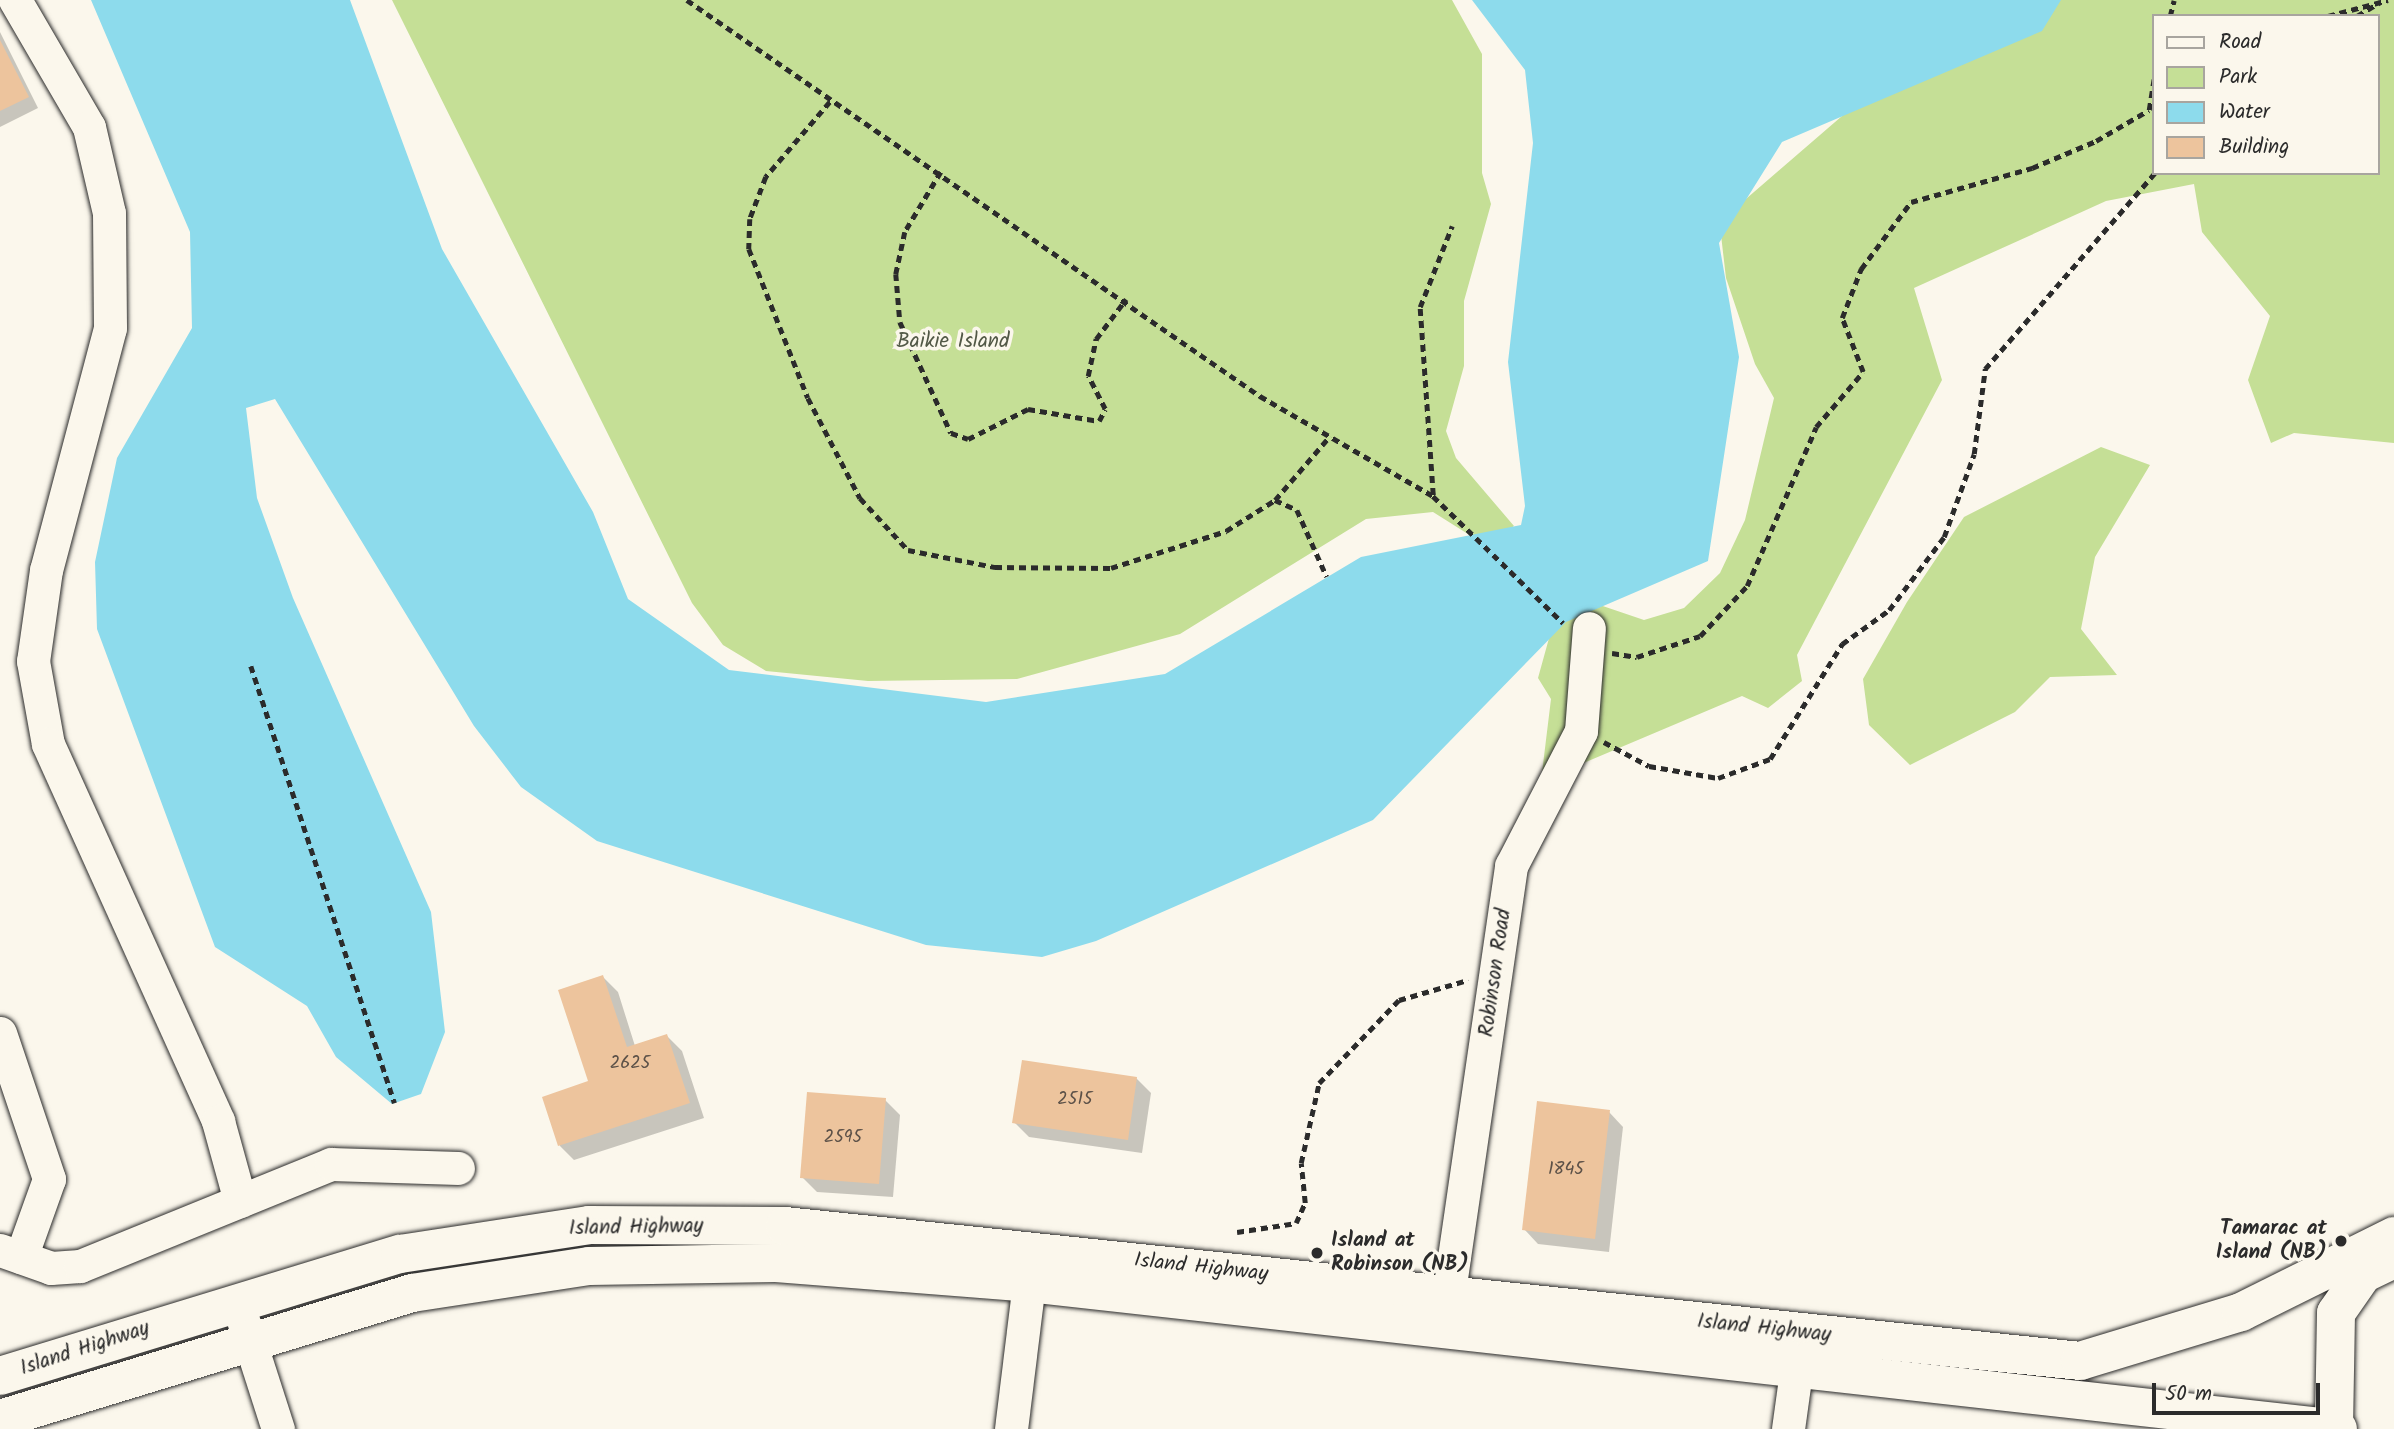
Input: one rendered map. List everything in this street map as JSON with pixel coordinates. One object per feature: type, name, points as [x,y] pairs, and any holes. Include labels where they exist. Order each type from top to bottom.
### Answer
[{"type":"main road","name":"Island Highway","points":[[0,1376],[237,1301],[400,1254],[589,1225],[785,1227],[1450,1292],[1801,1334],[2080,1361],[2241,1312],[2394,1236]]},
{"type":"main road","points":[[2336,1429],[2336,1313],[2363,1274],[2394,1259]]},
{"type":"main road","name":"Island Highway","points":[[0,1419],[249,1339],[412,1293],[589,1266],[776,1263],[1029,1283],[1795,1373],[2336,1429]]},
{"type":"street","points":[[15,0],[89,127],[109,213],[110,328],[46,570],[33,661],[48,744],[218,1121],[240,1201]]},
{"type":"street","name":"Robinson Road","points":[[1443,1332],[1511,866],[1581,731],[1589,639]]},
{"type":"street","points":[[0,1033],[49,1179],[10,1253],[51,1268],[80,1266],[331,1164],[458,1168]]},
{"type":"street","points":[[1011,1429],[1029,1283]]},
{"type":"street","points":[[237,1301],[278,1429]]},
{"type":"street","points":[[1788,1429],[1801,1334]]},
{"type":"path","points":[[687,0],[830,102],[941,173],[1126,299],[1260,396],[1433,496],[1589,639],[1637,657],[1700,636],[1746,586],[1816,427],[1863,372],[1842,318],[1861,269],[1911,202],[2032,168],[2096,141],[2149,110],[2152,91]]},
{"type":"path","points":[[2360,14],[2383,0]]},
{"type":"path","points":[[2336,14],[2388,0]]},
{"type":"path","points":[[830,102],[766,177],[750,219],[749,249],[808,398],[860,498],[908,550],[995,567],[1111,568],[1226,531],[1275,500],[1329,436]]},
{"type":"path","points":[[941,173],[905,232],[896,274],[900,322],[951,433],[968,439],[1028,409],[1098,421],[1105,409],[1088,376],[1096,339],[1126,299]]},
{"type":"path","points":[[1581,731],[1649,765],[1718,778],[1770,759],[1842,644],[1889,610],[1944,537],[1974,454],[1985,369],[2153,175]]},
{"type":"path","points":[[1433,496],[1420,307],[1452,226]]},
{"type":"path","points":[[1275,500],[1297,510],[1327,577]]},
{"type":"path","points":[[251,666],[396,1103]]},
{"type":"path","points":[[1237,1232],[1296,1223],[1305,1203],[1301,1163],[1318,1083],[1399,1000],[1496,971]]},
{"type":"green space","name":"Baikie Island","points":[[392,0],[1452,0],[1482,54],[1482,173],[1491,204],[1464,301],[1464,366],[1446,431],[1456,458],[1514,526],[1487,546],[1433,512],[1366,519],[1180,634],[1017,679],[868,681],[766,671],[723,645],[692,603]]},
{"type":"green space","points":[[2060,0],[2394,0],[2394,443],[2294,433],[2271,443],[2248,380],[2270,316],[2202,232],[2194,184],[2106,201],[1914,288],[1942,380],[1797,655],[1802,681],[1768,708],[1742,696],[1541,781],[1551,699],[1538,678],[1551,631],[1585,600],[1644,620],[1684,608],[1720,573],[1745,520],[1774,398],[1755,364],[1726,278],[1721,235],[1732,211],[1893,72]]},
{"type":"green space","points":[[2101,447],[2150,465],[2095,557],[2081,629],[2117,675],[2050,677],[2015,712],[1910,765],[1869,725],[1863,679],[1907,602],[1964,517]]},
{"type":"water","points":[[91,0],[350,0],[442,249],[593,512],[628,599],[729,670],[986,702],[1165,674],[1361,557],[1521,525],[1525,506],[1508,362],[1533,143],[1525,70],[1472,0],[2061,0],[2042,31],[1782,142],[1719,243],[1739,357],[1708,561],[1566,622],[1373,820],[1096,941],[1042,957],[926,945],[597,841],[521,787],[474,726],[275,399],[246,408],[257,498],[293,598],[431,912],[445,1032],[421,1094],[392,1104],[336,1057],[307,1006],[215,947],[97,629],[95,562],[117,458],[192,328],[190,232]]},
{"type":"building","points":[[0,40],[29,97],[0,111]]},
{"type":"building","points":[[603,975],[627,1047],[667,1034],[690,1103],[558,1146],[542,1097],[588,1081],[558,990]]},
{"type":"building","points":[[1022,1060],[1137,1077],[1128,1140],[1012,1123]]},
{"type":"building","points":[[807,1092],[886,1098],[879,1184],[800,1178]]},
{"type":"building","points":[[1537,1101],[1610,1110],[1595,1239],[1522,1230]]},
{"type":"place","name":"Tamarac at Island (NB)","points":[[2341,1241]]},
{"type":"place","name":"Island at Robinson (NB)","points":[[1317,1253]]}]
